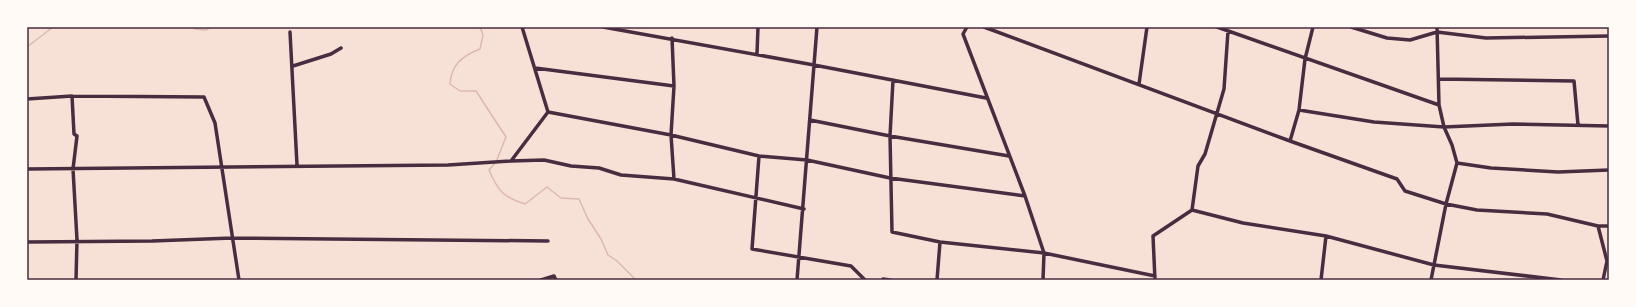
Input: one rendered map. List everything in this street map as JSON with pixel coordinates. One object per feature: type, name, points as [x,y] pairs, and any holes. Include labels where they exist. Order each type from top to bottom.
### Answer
[{"type":"street","points":[[522,27],[548,112]]},
{"type":"street","points":[[603,27],[672,38],[986,98]]},
{"type":"street","points":[[757,54],[758,27]]},
{"type":"street","points":[[798,280],[817,27]]},
{"type":"street","points":[[967,27],[963,34],[986,98],[1025,196],[1044,253],[1043,280]]},
{"type":"street","points":[[984,27],[1397,180],[1405,191],[1446,204],[1477,210],[1547,214],[1598,226],[1609,226]]},
{"type":"street","points":[[1139,84],[1147,27]]},
{"type":"street","points":[[1217,27],[1439,105]]},
{"type":"street","points":[[1290,141],[1299,110],[1305,59],[1313,27]]},
{"type":"street","points":[[1351,27],[1387,38],[1410,40],[1437,32],[1486,38],[1609,36]]},
{"type":"street","points":[[1431,280],[1446,204],[1457,163],[1452,145],[1444,127],[1439,105],[1437,27]]},
{"type":"street","points":[[1192,210],[1198,166],[1205,154],[1224,89],[1228,31]]},
{"type":"street","points":[[290,32],[293,66],[297,165]]},
{"type":"street","points":[[672,38],[674,86],[671,135],[674,179]]},
{"type":"street","points":[[293,66],[331,54],[341,48]]},
{"type":"street","points":[[535,68],[674,86]]},
{"type":"street","points":[[1439,79],[1574,81],[1578,125]]},
{"type":"street","points":[[893,80],[890,136],[892,232],[940,242],[1044,253],[1155,278],[1153,236],[1192,210],[1243,223],[1326,236],[1434,266],[1561,280]]},
{"type":"street","points":[[27,98],[72,96],[204,97],[214,123],[239,280]]},
{"type":"street","points":[[72,96],[74,134],[77,136],[74,169],[77,240],[76,280]]},
{"type":"street","points":[[1299,110],[1374,122],[1444,127],[1513,124],[1609,126]]},
{"type":"street","points":[[548,112],[671,135],[760,156],[807,160],[890,178],[1025,196]]},
{"type":"street","points":[[511,161],[548,112]]},
{"type":"street","points":[[810,120],[890,136],[1009,156]]},
{"type":"street","points":[[760,156],[752,249],[800,256],[851,266],[865,280]]},
{"type":"street","points":[[27,169],[297,165],[448,165],[544,160],[571,166],[599,168],[621,175],[674,179],[756,200],[804,209]]},
{"type":"street","points":[[1457,163],[1491,168],[1558,172],[1609,170]]},
{"type":"street","points":[[1598,226],[1607,261],[1603,280]]},
{"type":"street","points":[[1321,280],[1326,236]]},
{"type":"street","points":[[27,242],[77,240],[152,242],[232,238],[548,241]]},
{"type":"street","points":[[937,280],[940,242]]},
{"type":"street","points":[[540,280],[554,276],[556,280]]},
{"type":"street","points":[[883,279],[890,280]]},
{"type":"waterway","points":[[27,47],[53,27]]},
{"type":"waterway","points":[[193,27],[195,29],[206,30],[211,27]]},
{"type":"waterway","points":[[480,27],[483,35],[480,49],[463,58],[455,66],[450,84],[460,91],[476,91],[506,137],[496,162],[489,170],[495,183],[506,196],[525,204],[547,187],[561,198],[579,199],[588,219],[601,239],[608,255],[617,261],[636,280]]}]
